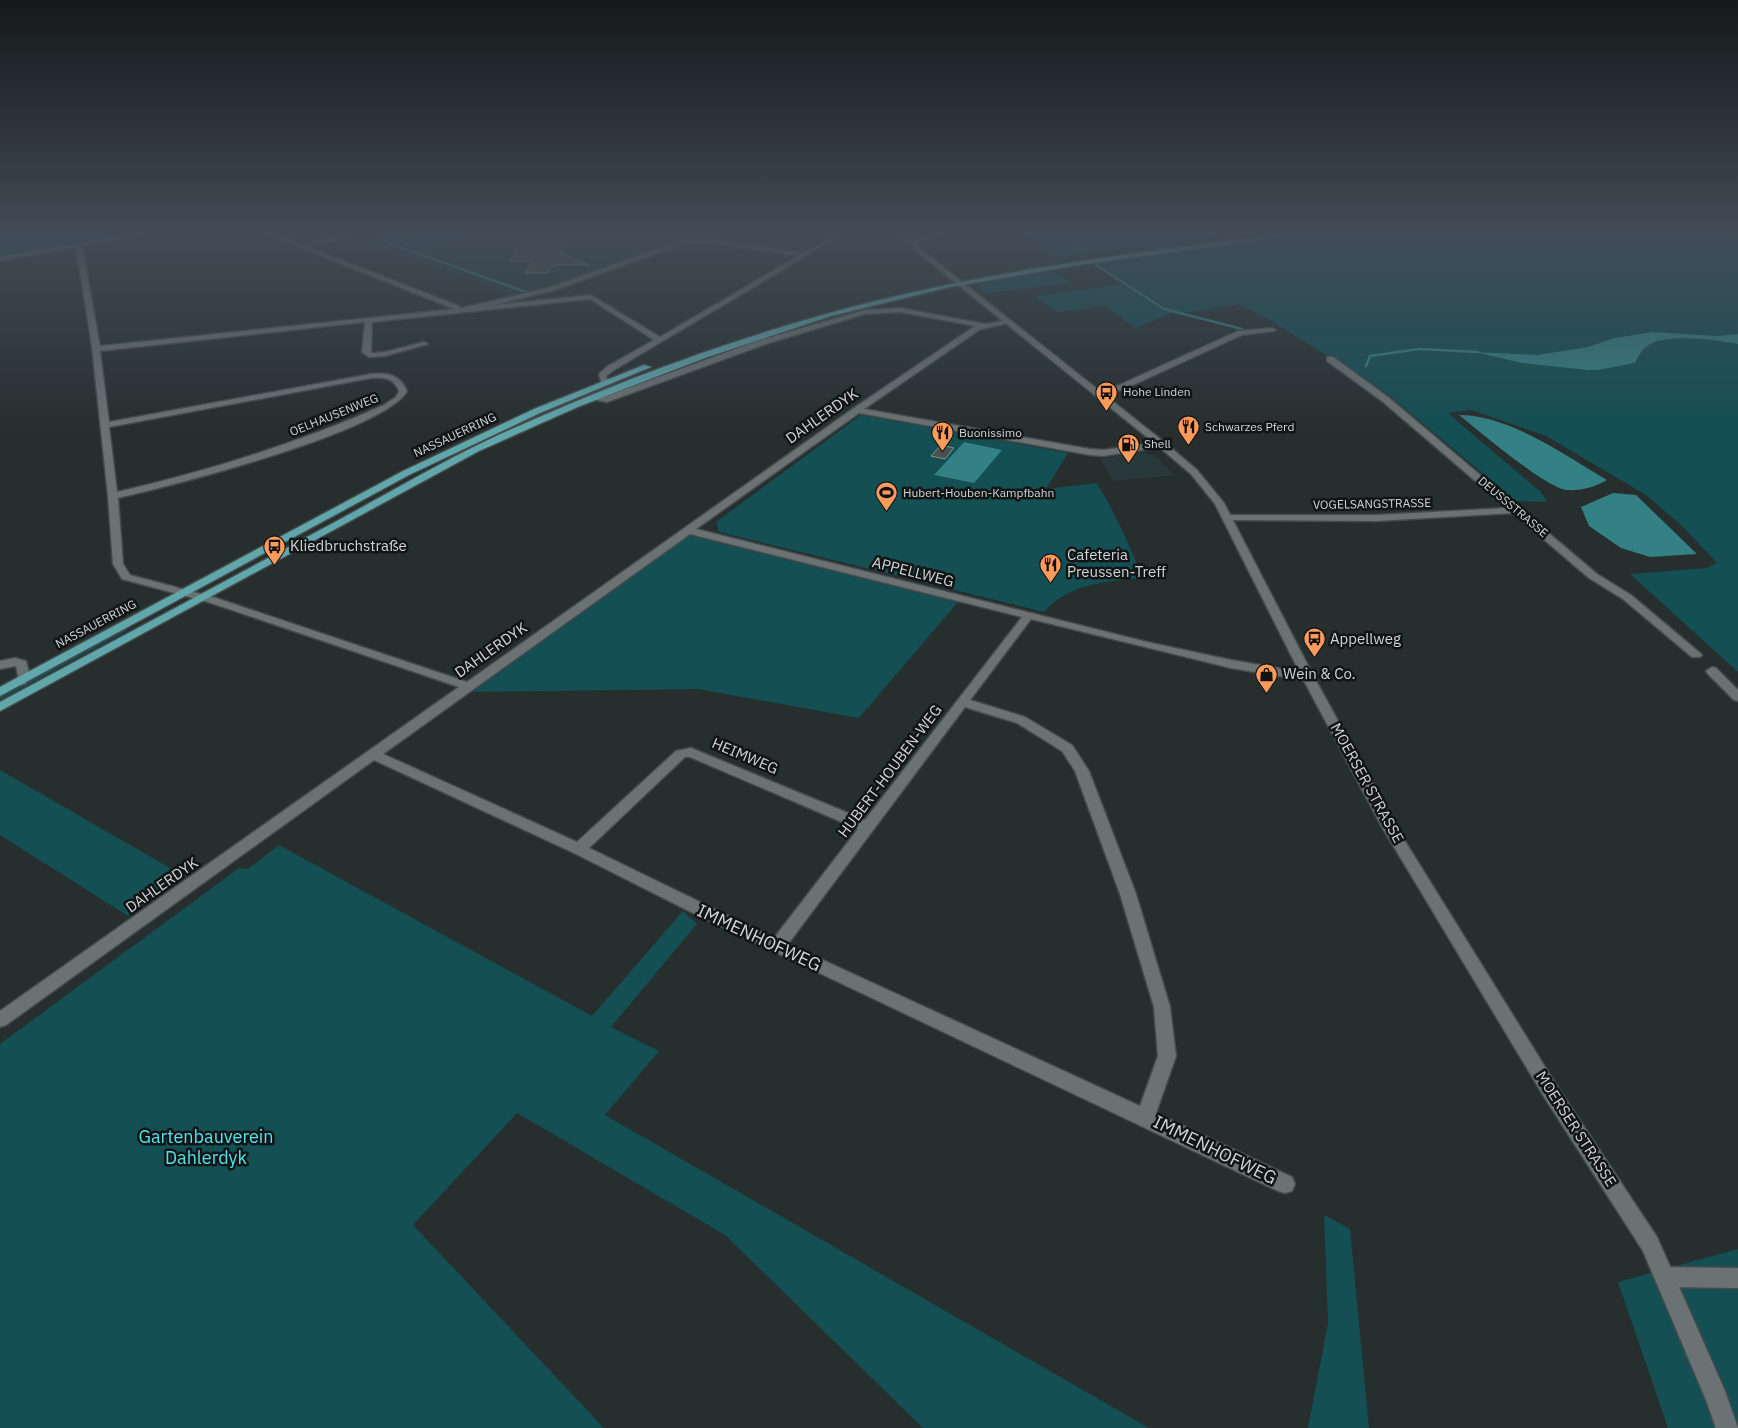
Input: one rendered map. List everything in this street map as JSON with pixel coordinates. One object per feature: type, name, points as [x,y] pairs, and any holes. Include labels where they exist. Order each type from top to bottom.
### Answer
[{"type":"main road","points":[[731,337],[822,310],[874,298]]},
{"type":"main road","name":"NASSAUERRING","points":[[0,707],[491,442],[720,349],[778,330],[899,298]]},
{"type":"main road","name":"NASSAUERRING","points":[[0,692],[406,473],[478,438],[605,383],[659,362]]},
{"type":"street","points":[[88,298],[105,425],[118,564],[126,577],[201,598],[468,686]]},
{"type":"street","points":[[433,298],[460,310]]},
{"type":"street","points":[[460,310],[516,298]]},
{"type":"street","points":[[96,349],[585,298]]},
{"type":"street","points":[[592,298],[660,340]]},
{"type":"street","points":[[605,383],[602,376],[611,368],[733,298]]},
{"type":"street","name":"MOERSER STRASSE","points":[[978,298],[1161,444],[1194,472],[1208,487],[1228,518],[1308,677],[1389,827],[1549,1089],[1650,1244],[1717,1399],[1727,1428]]},
{"type":"street","name":"NASSAUERRING","points":[[599,399],[763,342],[865,312],[900,310],[983,326]]},
{"type":"street","points":[[369,321],[366,352],[369,355],[385,354],[424,344]]},
{"type":"street","name":"DAHLERDYK","points":[[0,1020],[857,410],[983,326],[1009,322]]},
{"type":"street","points":[[1095,391],[1119,388],[1241,333],[1272,330]]},
{"type":"street","name":"DEUSSSTRASSE","points":[[1330,359],[1385,399],[1594,576],[1627,597],[1696,655]]},
{"type":"street","name":"OELHAUSENWEG","points":[[105,425],[371,376],[392,376],[400,383],[403,391],[399,398],[387,407],[305,442],[204,475],[113,496]]},
{"type":"street","points":[[857,410],[1090,452],[1103,453],[1161,444]]},
{"type":"street","name":"VOGELSANGSTRASSE","points":[[1228,518],[1377,518],[1517,510]]},
{"type":"street","name":"APPELLWEG","points":[[688,530],[1028,616],[1231,664],[1308,677]]},
{"type":"street","name":"HUBERT-HOUBEN-WEG","points":[[777,946],[1028,616]]},
{"type":"street","points":[[0,665],[15,662],[22,664],[24,676],[21,681]]},
{"type":"street","points":[[1712,671],[1738,697]]},
{"type":"street","name":"IMMENHOFWEG","points":[[963,702],[1021,720],[1067,748],[1082,771],[1128,894],[1162,1007],[1167,1056],[1145,1117]]},
{"type":"street","name":"HEIMWEG","points":[[579,849],[682,754],[691,752],[868,827]]},
{"type":"street","name":"IMMENHOFWEG","points":[[374,755],[579,849],[694,907],[1285,1184]]},
{"type":"street","points":[[1664,1277],[1738,1278]]},
{"type":"shaded area","points":[[1653,332],[1718,336],[1738,334],[1738,344],[1690,338],[1664,340],[1654,342],[1646,347],[1635,363],[1598,370],[1522,363],[1475,352],[1537,355],[1588,347],[1614,338]]},
{"type":"shaded area","points":[[1459,415],[1478,417],[1517,429],[1555,448],[1607,480],[1593,487],[1577,490],[1557,487],[1529,470]]},
{"type":"shaded area","points":[[964,442],[1002,450],[974,483],[934,475]]},
{"type":"shaded area","points":[[1141,452],[1154,455],[1174,475],[1113,481],[1100,459]]},
{"type":"shaded area","points":[[1613,493],[1636,495],[1697,554],[1650,557],[1621,548],[1589,526],[1581,507]]},
{"type":"green space","points":[[1037,298],[1738,298],[1738,334],[1718,336],[1653,332],[1614,338],[1588,347],[1537,355],[1501,354],[1522,363],[1598,370],[1635,363],[1646,347],[1654,342],[1664,340],[1690,338],[1738,344],[1738,672],[1630,574],[1706,568],[1717,563],[1682,526],[1646,495],[1546,436],[1472,410],[1448,413],[1542,493],[1547,502],[1516,501],[1385,392],[1273,322],[1239,304],[1183,313],[1239,328],[1174,312],[1136,328],[1104,306],[1057,312]]},
{"type":"green space","name":"Hubert-Houben-Kampfbahn","points":[[861,415],[1068,453],[1046,489],[1097,483],[1122,529],[1142,578],[1102,583],[1076,590],[1065,595],[1044,612],[719,532],[716,522]]},
{"type":"green space","points":[[690,535],[958,602],[859,718],[698,689],[472,692]]},
{"type":"green space","points":[[126,629],[128,630],[0,700],[0,697]]},
{"type":"green space","points":[[0,770],[184,876],[128,916],[0,835]]},
{"type":"green space","name":"Gartenbauverein Dahlerdyk","points":[[279,845],[592,1016],[683,911],[697,924],[611,1027],[659,1051],[605,1115],[1149,1428],[923,1428],[725,1235],[517,1113],[413,1225],[604,1428],[0,1428],[0,1044],[239,868],[248,869]]},
{"type":"green space","points":[[1324,1215],[1350,1229],[1369,1428],[1308,1428],[1328,1323]]},
{"type":"green space","points":[[1738,1249],[1738,1428],[1668,1428],[1618,1282]]},
{"type":"building","name":"Buonissimo","points":[[941,445],[954,448],[945,459],[931,456]]},
{"type":"waterway","points":[[1146,298],[1164,309],[1242,329]]},
{"type":"waterway","points":[[1366,366],[1370,356],[1419,349],[1478,352]]},
{"type":"place","name":"Hohe Linden","points":[[1107,411]]},
{"type":"place","name":"Schwarzes Pferd","points":[[1189,446]]},
{"type":"place","name":"Buonissimo","points":[[943,452]]},
{"type":"place","name":"Shell","points":[[1128,463]]},
{"type":"place","name":"Hubert-Houben-Kampfbahn","points":[[887,512]]},
{"type":"place","name":"Kliedbruchstraße","points":[[274,565]]},
{"type":"place","name":"Cafeteria Preussen-Treff","points":[[1051,583]]},
{"type":"place","name":"Appellweg","points":[[1314,658]]},
{"type":"place","name":"Wein & Co.","points":[[1267,693]]}]
